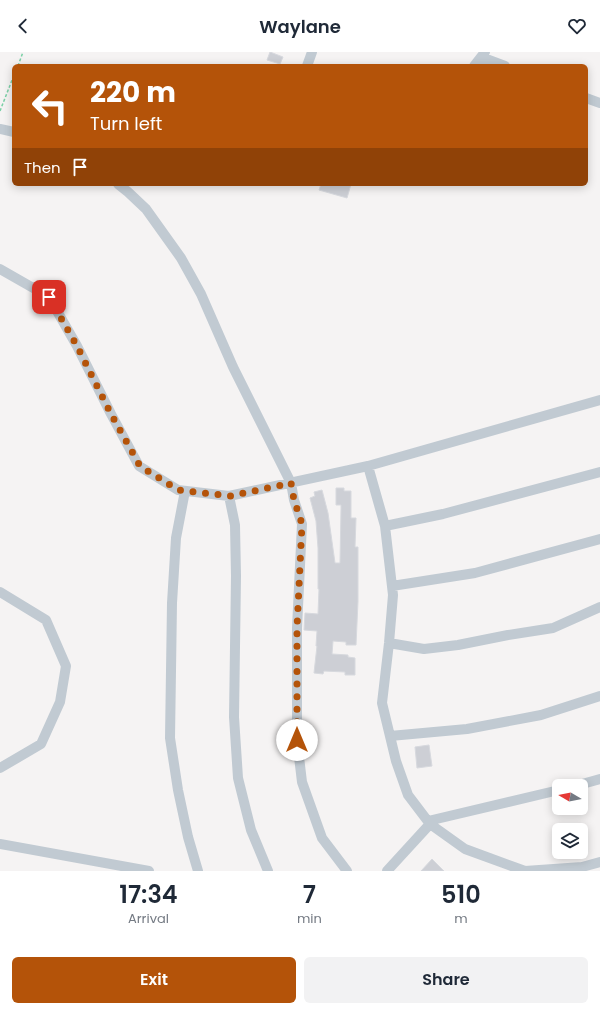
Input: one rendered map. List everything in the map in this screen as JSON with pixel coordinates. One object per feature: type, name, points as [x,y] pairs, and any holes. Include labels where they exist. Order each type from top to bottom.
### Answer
[{"type":"street","points":[[308,64],[312,52]]},
{"type":"street","points":[[476,64],[483,54],[501,64]]},
{"type":"street","points":[[588,99],[600,103]]},
{"type":"street","points":[[0,129],[12,132]]},
{"type":"street","points":[[120,186],[146,209],[181,258],[201,294],[233,367],[291,483],[294,500],[302,524],[297,628],[297,740],[302,782],[322,838],[347,871]]},
{"type":"street","points":[[0,269],[49,297],[77,346],[111,414],[140,466],[178,490],[230,496],[291,483],[368,466],[600,400]]},
{"type":"street","points":[[368,466],[385,526],[393,595],[390,643],[382,703],[396,762],[408,795],[429,822],[465,849],[525,871],[582,867],[600,862]]},
{"type":"street","points":[[385,526],[443,514],[600,472]]},
{"type":"street","points":[[185,491],[176,545],[171,619],[170,738],[178,790],[188,837],[198,871]]},
{"type":"street","points":[[230,496],[235,525],[236,576],[234,717],[238,778],[252,830],[268,871]]},
{"type":"street","points":[[392,586],[475,573],[600,539]]},
{"type":"street","points":[[0,592],[46,620],[66,666],[60,702],[41,744],[0,768]]},
{"type":"street","points":[[390,643],[424,649],[458,646],[508,635],[553,628],[600,607]]},
{"type":"street","points":[[390,736],[467,729],[541,714],[600,696]]},
{"type":"street","points":[[588,783],[600,780]]},
{"type":"street","points":[[387,871],[429,822],[552,792]]},
{"type":"street","points":[[0,844],[149,871]]},
{"type":"path","points":[[19,64],[23,52]]},
{"type":"path","points":[[0,111],[12,80]]},
{"type":"building","points":[[270,52],[283,57],[280,64],[267,60]]},
{"type":"building","points":[[320,186],[350,186],[347,198],[319,190]]},
{"type":"building","points":[[336,488],[344,488],[344,491],[351,491],[351,518],[356,518],[355,547],[358,547],[358,601],[356,645],[346,645],[346,642],[333,641],[332,654],[348,655],[348,657],[355,658],[355,675],[345,675],[345,672],[324,671],[323,674],[314,673],[317,631],[304,630],[305,613],[318,614],[318,548],[316,521],[310,498],[315,496],[314,492],[322,490],[328,513],[335,563],[340,563],[341,505],[336,505]]},
{"type":"building","points":[[429,745],[432,766],[417,768],[415,747]]},
{"type":"building","points":[[432,859],[444,871],[421,871]]},
{"type":"route","points":[[49,297],[77,346],[111,414],[140,466],[178,490],[230,496],[291,483],[294,500],[302,524],[297,628],[297,740]]}]
